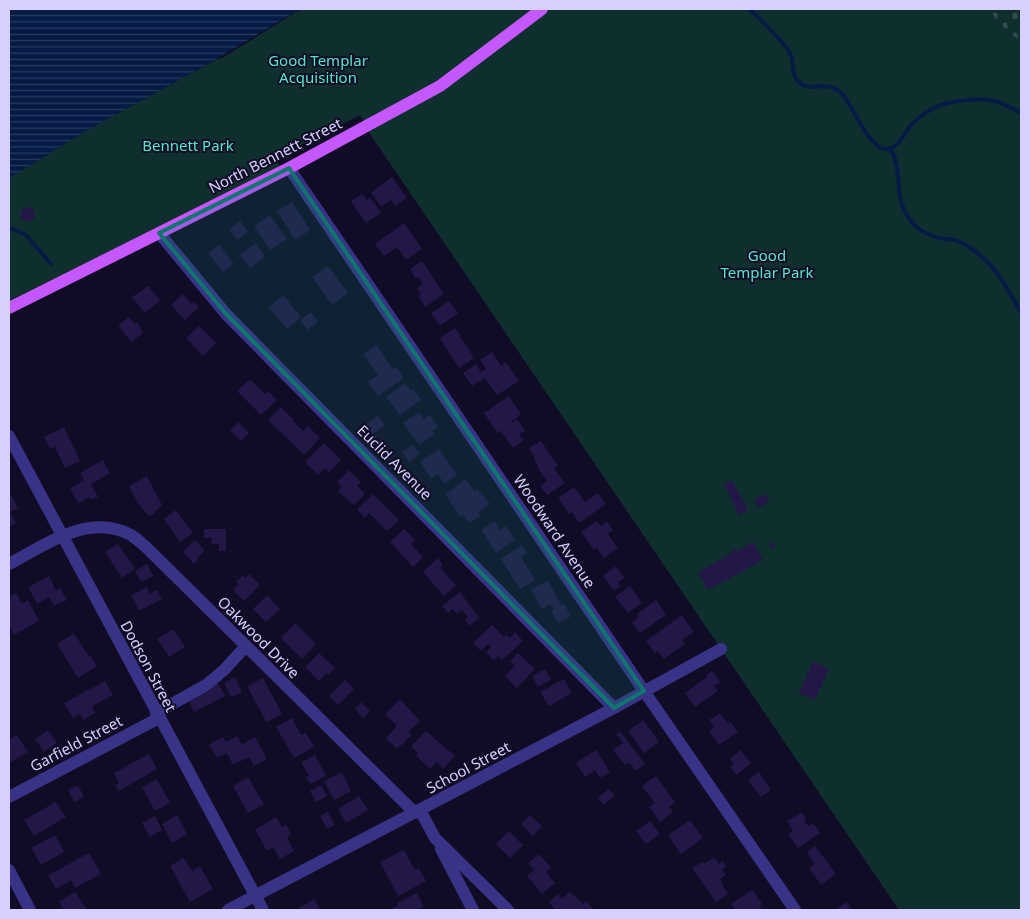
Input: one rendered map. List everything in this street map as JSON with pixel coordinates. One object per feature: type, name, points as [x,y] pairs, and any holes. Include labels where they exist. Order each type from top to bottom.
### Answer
[{"type":"main road","name":"North Bennett Street","points":[[9,308],[289,168],[440,86],[542,9]]},
{"type":"street","name":"Woodward Avenue","points":[[289,168],[795,910]]},
{"type":"street","name":"Euclid Avenue","points":[[159,233],[226,314],[614,708]]},
{"type":"street","name":"Dodson Street","points":[[9,436],[263,910]]},
{"type":"street","name":"Oakwood Drive","points":[[9,564],[62,536],[78,530],[95,526],[114,529],[132,535],[417,812],[435,838],[508,910]]},
{"type":"street","name":"Garfield Street","points":[[9,797],[158,715],[206,685],[224,670],[246,646]]},
{"type":"street","name":"School Street","points":[[228,910],[614,708],[721,649]]},
{"type":"street","points":[[435,838],[473,910]]},
{"type":"street","points":[[9,870],[30,910]]},
{"type":"highlighted area","points":[[289,168],[644,691],[614,708],[226,314],[159,233]]},
{"type":"green space","name":"Good Templar Park","points":[[301,9],[988,9],[1005,29],[1021,42],[1021,910],[899,910],[370,134],[360,115],[276,158],[280,167],[9,301],[9,178],[84,132],[222,58]]},
{"type":"green space","points":[[988,9],[1021,9],[1021,42],[1005,29]]},
{"type":"water","points":[[9,9],[300,9],[213,61],[84,132],[9,178]]},
{"type":"building","points":[[392,177],[407,198],[395,206],[391,200],[381,207],[371,193]]},
{"type":"building","points":[[362,194],[367,200],[370,197],[381,213],[366,223],[351,201]]},
{"type":"building","points":[[292,202],[310,230],[295,240],[277,211]]},
{"type":"building","points":[[28,207],[35,211],[34,219],[27,222],[21,218],[21,210]]},
{"type":"building","points":[[270,215],[287,239],[270,250],[254,226]]},
{"type":"building","points":[[240,221],[248,232],[237,240],[229,230]]},
{"type":"building","points":[[404,223],[422,249],[406,260],[397,247],[384,256],[375,244]]},
{"type":"building","points":[[256,243],[265,257],[250,268],[240,255]]},
{"type":"building","points":[[219,244],[234,264],[223,272],[208,253]]},
{"type":"building","points":[[422,261],[444,294],[425,307],[418,296],[421,294],[417,288],[423,284],[418,277],[416,279],[410,269]]},
{"type":"building","points":[[328,266],[348,293],[332,305],[312,277]]},
{"type":"building","points":[[148,286],[160,300],[145,313],[132,297]]},
{"type":"building","points":[[183,294],[192,304],[194,302],[199,307],[185,320],[171,305]]},
{"type":"building","points":[[283,295],[301,317],[287,329],[269,307]]},
{"type":"building","points":[[449,301],[458,313],[440,326],[431,313]]},
{"type":"building","points":[[311,312],[318,322],[307,330],[300,320]]},
{"type":"building","points":[[129,317],[135,324],[138,322],[143,333],[131,342],[118,325]]},
{"type":"building","points":[[199,326],[216,343],[203,356],[186,338]]},
{"type":"building","points":[[455,328],[474,358],[459,368],[440,338]]},
{"type":"building","points":[[376,345],[393,369],[396,367],[404,378],[378,396],[368,382],[378,375],[363,354]]},
{"type":"building","points":[[492,352],[501,366],[506,362],[519,381],[497,395],[485,378],[472,386],[463,373],[476,364],[481,372],[486,369],[480,360]]},
{"type":"building","points":[[250,379],[265,394],[268,391],[277,400],[261,415],[237,391]]},
{"type":"building","points":[[405,383],[411,391],[413,389],[421,400],[400,415],[386,397]]},
{"type":"building","points":[[509,396],[521,414],[511,422],[517,419],[525,431],[519,434],[524,440],[513,448],[501,431],[498,433],[484,413]]},
{"type":"building","points":[[281,407],[303,431],[308,426],[320,438],[304,455],[268,420]]},
{"type":"building","points":[[419,412],[424,419],[430,415],[438,427],[432,431],[435,434],[419,445],[403,423]]},
{"type":"building","points":[[378,416],[385,425],[372,435],[365,425]]},
{"type":"building","points":[[238,422],[249,433],[241,441],[230,431]]},
{"type":"building","points":[[64,427],[80,461],[65,468],[55,447],[50,449],[44,437]]},
{"type":"building","points":[[541,441],[558,466],[554,468],[565,483],[547,495],[540,486],[547,481],[537,467],[535,458],[529,448]]},
{"type":"building","points":[[324,443],[341,460],[329,472],[325,468],[318,475],[305,462]]},
{"type":"building","points":[[413,445],[420,454],[409,462],[402,452]]},
{"type":"building","points":[[439,449],[457,475],[444,484],[438,474],[431,478],[420,462]]},
{"type":"building","points":[[103,460],[110,473],[91,484],[98,497],[91,500],[90,497],[78,503],[70,488],[84,480],[80,473]]},
{"type":"building","points":[[349,470],[361,482],[357,486],[365,494],[354,505],[338,491],[342,487],[337,482]]},
{"type":"building","points":[[147,476],[162,505],[150,517],[139,505],[129,486]]},
{"type":"building","points":[[466,479],[474,491],[477,489],[481,492],[490,504],[478,512],[480,516],[469,523],[463,515],[460,517],[445,494]]},
{"type":"building","points":[[732,480],[748,510],[739,515],[724,484]]},
{"type":"building","points":[[574,487],[585,502],[598,493],[606,504],[579,523],[572,512],[569,514],[558,498]]},
{"type":"building","points":[[9,491],[18,508],[10,512],[16,523],[9,527]]},
{"type":"building","points":[[373,494],[399,520],[387,531],[369,513],[365,518],[357,509]]},
{"type":"building","points":[[765,494],[769,502],[758,508],[754,500]]},
{"type":"building","points":[[176,510],[193,533],[180,542],[164,519]]},
{"type":"building","points":[[495,521],[500,530],[506,526],[515,540],[496,553],[481,530]]},
{"type":"building","points":[[597,521],[601,526],[607,522],[613,530],[608,534],[618,548],[604,558],[597,548],[594,550],[581,532]]},
{"type":"building","points":[[204,529],[226,529],[226,551],[219,551],[219,544],[211,544],[212,538],[204,538]]},
{"type":"building","points":[[404,529],[415,540],[411,544],[423,557],[413,567],[390,542]]},
{"type":"building","points":[[195,540],[205,550],[194,564],[183,552]]},
{"type":"building","points":[[753,542],[763,560],[708,590],[698,572],[731,554],[730,552],[735,549],[737,551]]},
{"type":"building","points":[[772,542],[775,547],[771,549],[768,544]]},
{"type":"building","points":[[118,544],[135,569],[122,578],[105,552]]},
{"type":"building","points":[[522,545],[527,553],[521,557],[535,580],[520,589],[501,559]]},
{"type":"building","points":[[438,558],[443,565],[440,568],[456,585],[444,596],[423,572]]},
{"type":"building","points":[[147,564],[153,576],[141,582],[135,571]]},
{"type":"building","points":[[616,566],[625,578],[618,582],[621,586],[614,591],[603,576]]},
{"type":"building","points":[[249,574],[260,585],[244,601],[233,590],[239,584],[236,582],[243,575],[245,578]]},
{"type":"building","points":[[49,576],[56,591],[60,588],[67,600],[54,606],[49,597],[37,604],[28,587]]},
{"type":"building","points":[[548,580],[561,605],[564,604],[571,616],[558,623],[551,611],[554,610],[550,604],[542,609],[531,590]]},
{"type":"building","points":[[630,586],[642,603],[628,613],[615,597]]},
{"type":"building","points":[[147,587],[150,594],[157,590],[162,599],[139,611],[131,595]]},
{"type":"building","points":[[460,592],[479,618],[469,626],[465,619],[468,617],[462,610],[457,614],[453,609],[448,613],[442,606]]},
{"type":"building","points":[[16,593],[22,604],[28,600],[39,621],[14,635],[9,625],[9,597]]},
{"type":"building","points":[[267,595],[280,609],[266,622],[253,609]]},
{"type":"building","points":[[656,600],[666,615],[640,633],[632,622],[639,617],[637,614]]},
{"type":"building","points":[[682,615],[694,632],[682,640],[685,644],[664,659],[658,651],[655,653],[646,641]]},
{"type":"building","points":[[295,623],[316,644],[302,659],[281,638]]},
{"type":"building","points":[[492,625],[504,637],[507,635],[510,638],[515,632],[523,641],[502,660],[498,656],[494,661],[486,652],[491,647],[488,644],[481,651],[473,643]]},
{"type":"building","points":[[173,629],[185,647],[169,657],[157,639]]},
{"type":"building","points":[[74,633],[97,666],[78,678],[57,644]]},
{"type":"building","points":[[319,653],[335,668],[328,675],[326,673],[319,681],[305,667]]},
{"type":"building","points":[[518,653],[535,669],[517,688],[505,676],[515,666],[510,661]]},
{"type":"building","points":[[813,662],[829,669],[815,700],[799,693]]},
{"type":"building","points":[[545,669],[551,680],[538,687],[532,676]]},
{"type":"building","points":[[712,671],[720,682],[714,686],[718,691],[695,707],[685,693]]},
{"type":"building","points":[[235,677],[242,692],[231,697],[224,683]]},
{"type":"building","points":[[263,678],[282,714],[266,722],[247,686]]},
{"type":"building","points":[[564,679],[572,693],[549,706],[540,692]]},
{"type":"building","points":[[345,680],[354,689],[338,705],[329,696]]},
{"type":"building","points":[[105,681],[113,695],[92,706],[95,713],[83,720],[80,714],[73,718],[64,703]]},
{"type":"building","points":[[218,683],[225,696],[194,712],[188,699]]},
{"type":"building","points":[[400,699],[420,721],[408,732],[412,735],[397,749],[386,738],[397,726],[385,714]]},
{"type":"building","points":[[361,702],[370,711],[363,718],[355,709]]},
{"type":"building","points":[[720,713],[728,724],[731,722],[738,732],[719,745],[709,731],[714,727],[709,720]]},
{"type":"building","points":[[292,718],[301,735],[306,733],[314,747],[294,758],[276,727]]},
{"type":"building","points":[[643,720],[659,742],[644,753],[628,731]]},
{"type":"building","points":[[48,730],[57,743],[44,752],[35,739]]},
{"type":"building","points":[[426,731],[455,756],[443,769],[437,762],[430,769],[416,755],[418,753],[411,746]]},
{"type":"building","points":[[620,731],[645,764],[636,771],[629,762],[625,765],[613,750],[623,743],[616,734]]},
{"type":"building","points":[[17,735],[28,752],[9,763],[9,740]]},
{"type":"building","points":[[237,736],[242,744],[255,737],[267,759],[254,766],[249,757],[233,765],[227,753],[217,758],[209,744],[223,737],[226,742]]},
{"type":"building","points":[[596,750],[610,772],[600,778],[595,770],[585,777],[576,763]]},
{"type":"building","points":[[740,750],[751,763],[737,775],[730,767],[734,764],[730,759]]},
{"type":"building","points":[[149,754],[157,769],[119,791],[115,785],[119,783],[114,773]]},
{"type":"building","points":[[315,755],[326,776],[310,784],[306,777],[309,776],[301,762]]},
{"type":"building","points":[[342,772],[351,791],[334,800],[324,781]]},
{"type":"building","points":[[759,772],[771,790],[761,797],[748,780]]},
{"type":"building","points":[[656,776],[675,802],[669,807],[673,812],[660,822],[649,807],[655,803],[642,786]]},
{"type":"building","points":[[248,777],[264,804],[248,813],[233,786]]},
{"type":"building","points":[[157,779],[170,803],[155,811],[142,787]]},
{"type":"building","points":[[78,785],[84,797],[74,802],[68,790]]},
{"type":"building","points":[[321,785],[327,796],[316,802],[310,791]]},
{"type":"building","points":[[609,789],[615,796],[603,805],[598,797]]},
{"type":"building","points":[[359,796],[368,810],[346,823],[338,809]]},
{"type":"building","points":[[56,802],[66,817],[34,836],[24,820]]},
{"type":"building","points":[[328,812],[335,825],[327,829],[320,816]]},
{"type":"building","points":[[802,812],[808,826],[813,823],[820,833],[798,848],[788,834],[793,831],[787,821]]},
{"type":"building","points":[[177,815],[187,834],[172,843],[162,824]]},
{"type":"building","points":[[530,815],[542,826],[533,836],[521,824]]},
{"type":"building","points":[[155,816],[162,830],[150,837],[142,823]]},
{"type":"building","points":[[276,817],[282,827],[286,825],[291,834],[287,837],[294,851],[280,859],[273,847],[267,851],[255,830]]},
{"type":"building","points":[[690,820],[703,838],[681,854],[668,835]]},
{"type":"building","points":[[650,821],[660,834],[646,844],[636,831]]},
{"type":"building","points":[[509,831],[523,845],[510,858],[496,844]]},
{"type":"building","points":[[55,835],[64,852],[41,865],[31,848]]},
{"type":"building","points":[[815,846],[836,874],[821,885],[809,868],[815,864],[807,852]]},
{"type":"building","points":[[404,850],[415,870],[419,868],[426,881],[398,896],[380,862]]},
{"type":"building","points":[[89,853],[101,874],[75,888],[71,880],[56,889],[48,875]]},
{"type":"building","points":[[539,854],[551,868],[546,872],[555,883],[542,894],[527,876],[534,870],[528,863]]},
{"type":"building","points":[[714,857],[719,864],[723,861],[726,866],[722,870],[726,875],[720,879],[728,894],[716,902],[692,868],[702,862],[704,864]]},
{"type":"building","points":[[184,858],[192,871],[200,866],[213,889],[190,902],[170,866]]},
{"type":"building","points":[[752,890],[762,904],[760,906],[763,910],[735,910],[731,904]]},
{"type":"building","points":[[75,892],[87,910],[64,910],[59,902]]},
{"type":"building","points":[[570,892],[583,904],[586,901],[594,910],[556,910],[549,902],[558,894],[562,899]]},
{"type":"building","points":[[417,893],[424,907],[417,910],[392,910],[398,905],[397,903]]},
{"type":"building","points":[[314,899],[321,910],[301,910],[299,908]]},
{"type":"building","points":[[847,902],[852,910],[836,909]]},
{"type":"waterway","points":[[749,9],[785,46],[792,58],[794,74],[797,80],[807,86],[824,86],[836,89],[846,99],[866,133],[878,146],[885,149],[894,147],[912,124],[923,115],[944,104],[967,100],[990,100],[1021,113]]},
{"type":"waterway","points":[[890,149],[897,166],[901,202],[911,221],[926,233],[940,238],[956,240],[979,254],[995,270],[1021,313]]},
{"type":"waterway","points":[[9,228],[25,234],[51,264]]},
{"type":"park label","name":"Good Templar Acquisition","points":[[318,68]]},
{"type":"park label","name":"Bennett Park","points":[[188,145]]}]
